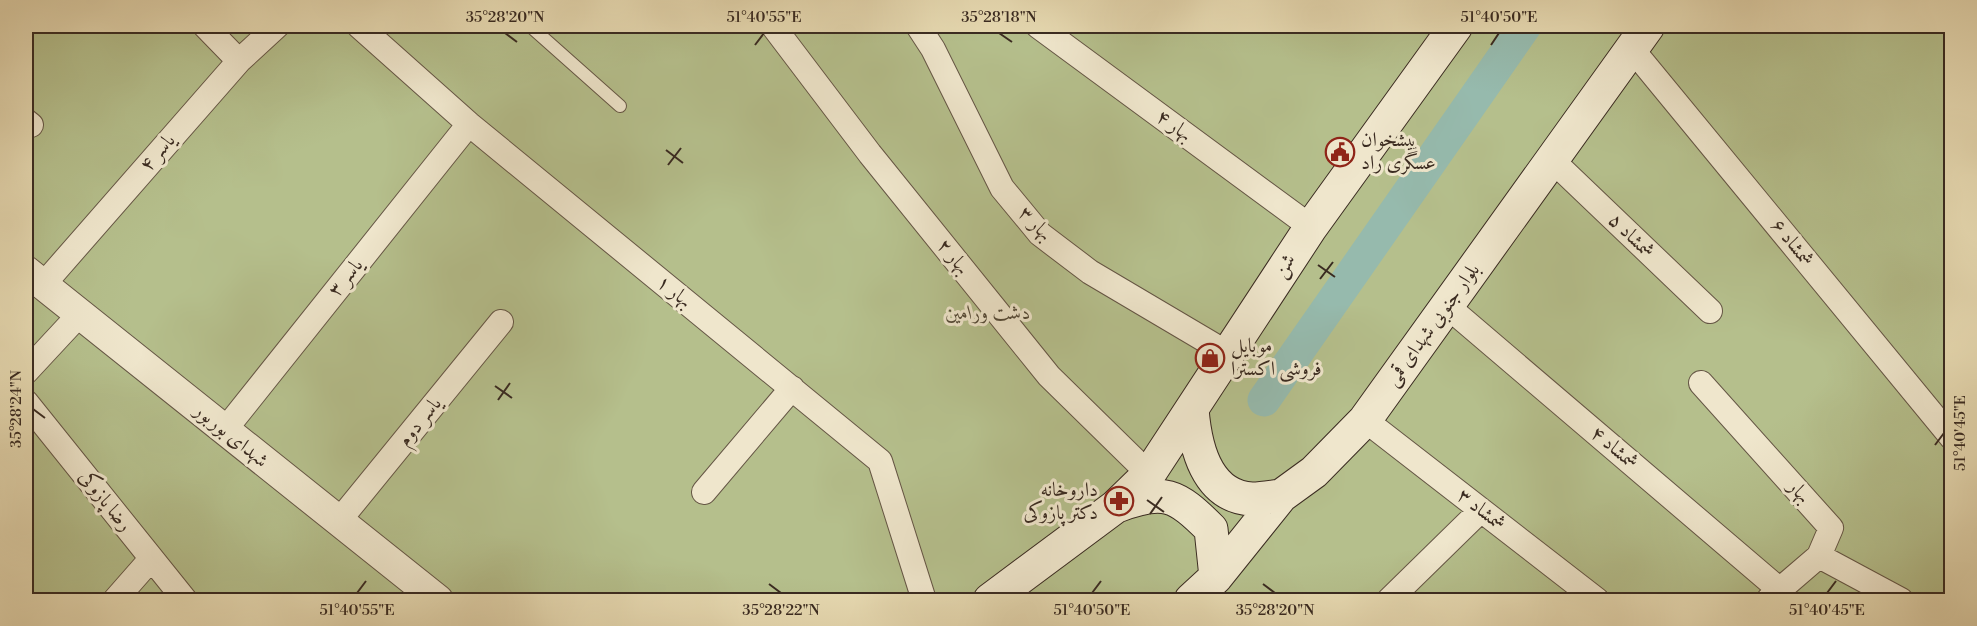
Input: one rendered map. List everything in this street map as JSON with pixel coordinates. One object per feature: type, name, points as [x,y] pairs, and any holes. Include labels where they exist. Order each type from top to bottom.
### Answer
[{"type":"main road","name":"شن","points":[[1115,507],[1149,474],[1311,227],[1456,26]]},
{"type":"main road","name":"بلوار جنوبی شهدای قمی","points":[[1191,600],[1216,577],[1281,496],[1314,472],[1365,420],[1640,37]]},
{"type":"main road","points":[[1192,410],[1194,433],[1200,456],[1210,475],[1226,491],[1251,499],[1281,496]]},
{"type":"main road","points":[[990,600],[1115,507],[1140,497],[1162,495],[1180,501],[1211,529],[1216,577]]},
{"type":"street","points":[[205,26],[239,61]]},
{"type":"street","name":"یاسر ۴","points":[[34,278],[239,61],[277,26]]},
{"type":"street","name":"بهار ۱","points":[[359,26],[469,124],[880,461],[924,600]]},
{"type":"street","name":"بهار ۲","points":[[773,26],[870,154],[1048,376],[1149,474]]},
{"type":"street","name":"بهار ۳","points":[[918,26],[933,49],[1002,188],[1040,234],[1090,272],[1227,353]]},
{"type":"street","name":"بهار ۴","points":[[1038,26],[1311,227]]},
{"type":"street","name":"شمشاد ۶","points":[[1640,37],[1952,438]]},
{"type":"street","name":"یاسر ۳","points":[[224,431],[469,124]]},
{"type":"street","name":"شمشاد ۵","points":[[1552,160],[1710,311]]},
{"type":"street","name":"شهدای بوربور","points":[[34,278],[438,600]]},
{"type":"street","name":"شمشاد ۴","points":[[1447,306],[1774,595]]},
{"type":"street","points":[[26,372],[80,315]]},
{"type":"street","name":"یاسر دوم","points":[[338,522],[501,322]]},
{"type":"street","name":"بهار","points":[[1701,383],[1831,528],[1819,556],[1774,595]]},
{"type":"street","points":[[704,492],[792,388]]},
{"type":"street","name":"رضا پازوکی","points":[[26,402],[184,600]]},
{"type":"street","name":"شمشاد ۳","points":[[1365,420],[1597,600]]},
{"type":"street","points":[[1389,600],[1482,510]]},
{"type":"street","points":[[1819,556],[1901,600]]},
{"type":"street","points":[[114,600],[151,559]]},
{"type":"lane","points":[[530,26],[620,106]]},
{"type":"green space","name":"دشت ورامین","points":[[26,26],[1951,26],[1951,600],[26,600]]},
{"type":"waterway","points":[[1264,400],[1525,26]]},
{"type":"place","name":"پیشخوان عسگری راد","points":[[1340,152]]},
{"type":"place","name":"موبایل فروشی اکسترا","points":[[1210,358]]},
{"type":"place","name":"داروخانه دکتر پازوکی","points":[[1119,501]]}]
